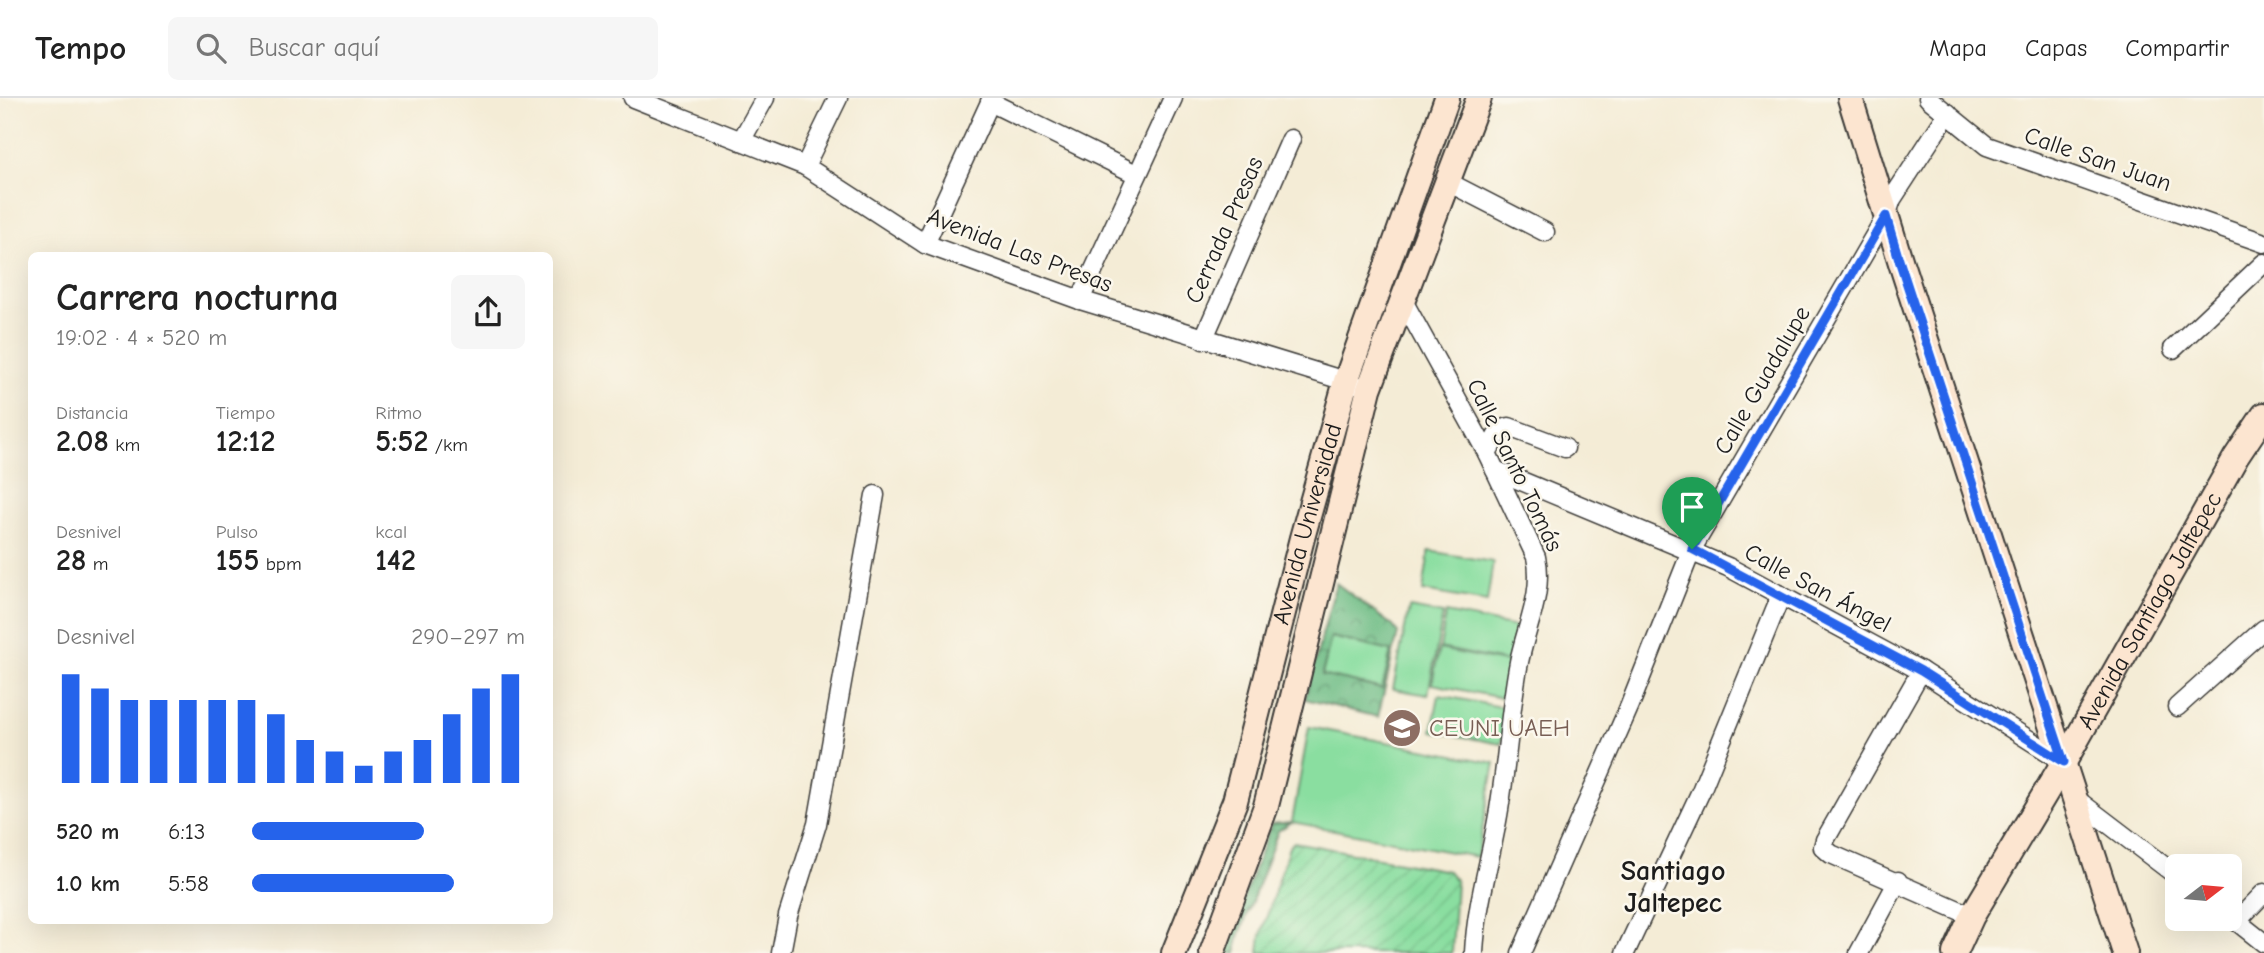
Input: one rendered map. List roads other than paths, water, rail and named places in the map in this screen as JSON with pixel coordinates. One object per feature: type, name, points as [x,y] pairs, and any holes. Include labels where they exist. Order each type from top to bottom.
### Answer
[{"type":"street","name":"Avenida Las Presas","points":[[634,98],[805,166],[925,244],[1080,300],[1203,340],[1357,385]]},
{"type":"street","points":[[741,141],[765,98]]},
{"type":"street","points":[[805,166],[838,98]]},
{"type":"street","points":[[1080,300],[1173,98]]},
{"type":"street","name":"Avenida Universidad","points":[[1174,953],[1196,904],[1235,801],[1302,538],[1357,385],[1447,98]]},
{"type":"street","name":"Avenida Universidad","points":[[1212,953],[1266,806],[1357,385],[1401,298],[1479,98]]},
{"type":"street","points":[[1850,98],[2125,953]]},
{"type":"street","name":"Calle San Juan","points":[[1928,98],[1987,146],[2264,243]]},
{"type":"street","points":[[925,244],[991,100],[1136,174]]},
{"type":"street","name":"Calle Guadalupe","points":[[1521,953],[1630,705],[1692,549],[1886,216],[1892,199],[1948,113]]},
{"type":"street","name":"Cerrada Presas","points":[[1203,340],[1290,139]]},
{"type":"street","points":[[1446,181],[1545,232]]},
{"type":"street","points":[[2173,349],[2264,263]]},
{"type":"street","name":"Calle Santo Tomás","points":[[1401,298],[1487,453],[1536,557],[1539,569],[1538,588],[1519,662],[1497,819],[1475,928],[1474,953]]},
{"type":"street","name":"Avenida Santiago Jaltepec","points":[[1955,953],[1972,916],[2064,762],[2236,457],[2264,415]]},
{"type":"street","points":[[1487,453],[1500,430],[1509,427],[1565,448]]},
{"type":"street","name":"Calle San Ángel","points":[[1495,470],[1692,549],[1782,595],[1921,671],[2064,762]]},
{"type":"street","points":[[781,953],[788,916],[817,824],[875,495]]},
{"type":"street","points":[[1625,953],[1701,791],[1782,595]]},
{"type":"street","points":[[2177,707],[2264,629]]},
{"type":"street","points":[[1921,671],[1825,840],[1824,847],[1831,854],[1898,881],[1972,916]]},
{"type":"street","points":[[2076,799],[2165,867]]},
{"type":"street","points":[[1859,953],[1898,881]]},
{"type":"street","points":[[2242,911],[2264,893]]},
{"type":"street","points":[[2242,925],[2264,943]]},
{"type":"place","name":"CEUNI UAEH","points":[[1402,728]]},
{"type":"district","name":"Santiago Jaltepec","points":[[1673,887]]}]
